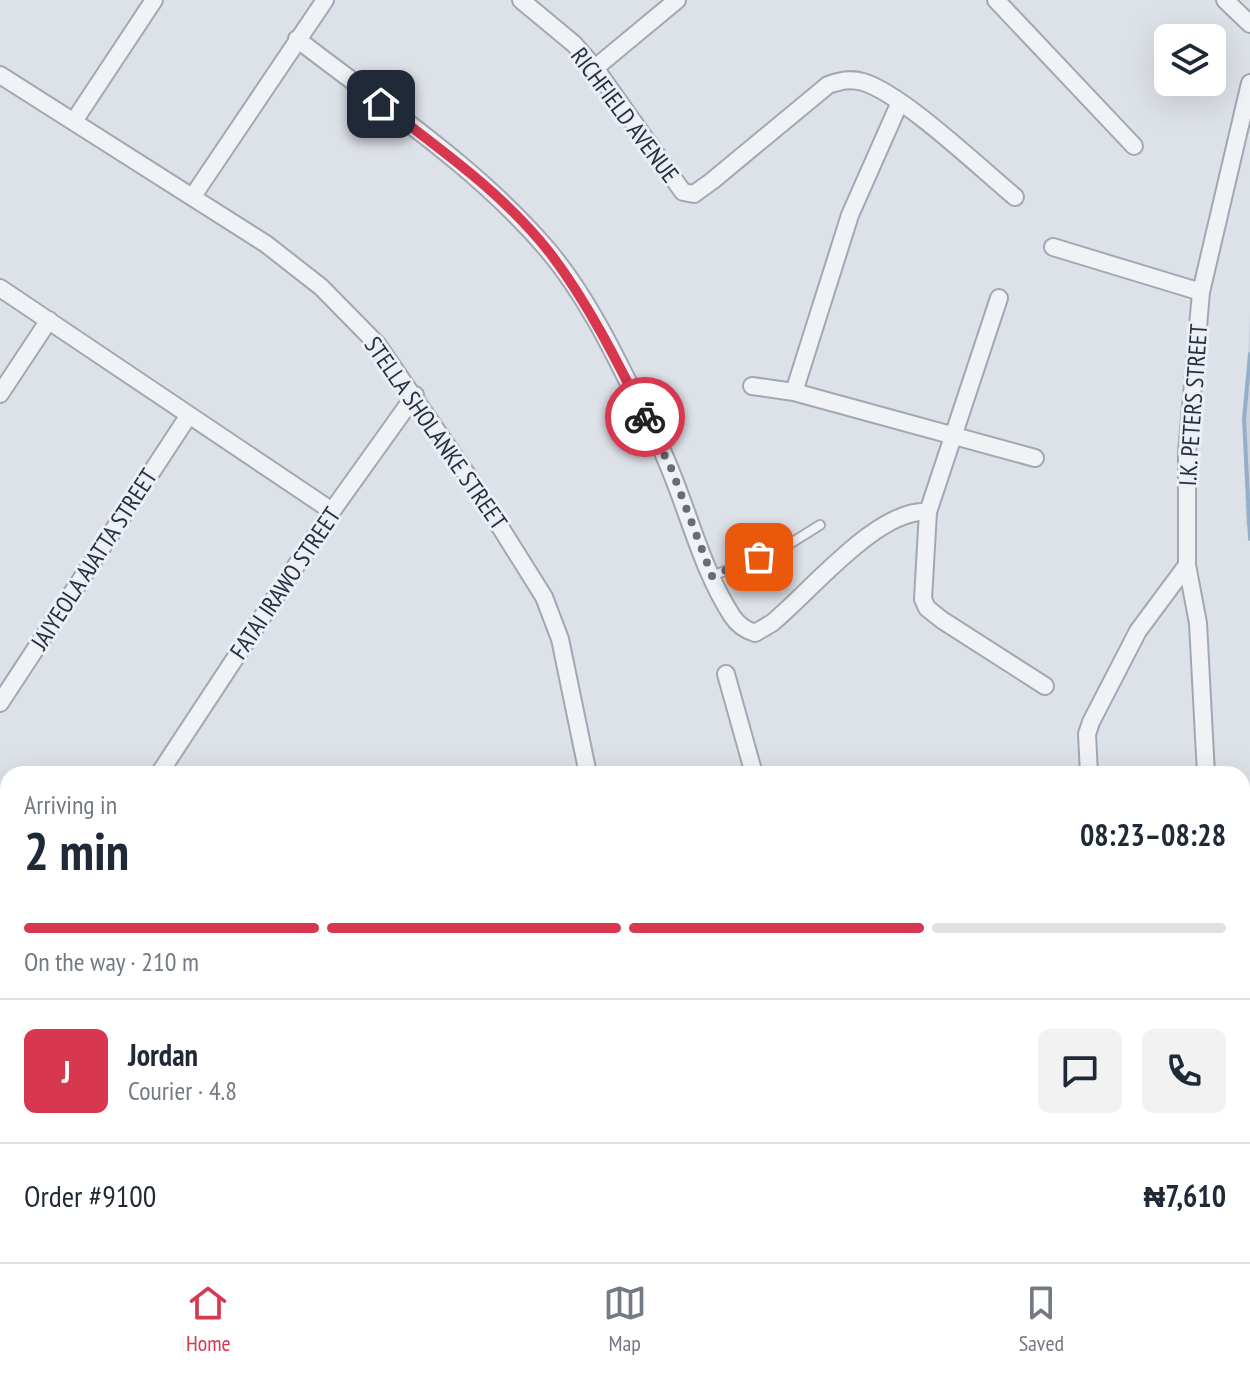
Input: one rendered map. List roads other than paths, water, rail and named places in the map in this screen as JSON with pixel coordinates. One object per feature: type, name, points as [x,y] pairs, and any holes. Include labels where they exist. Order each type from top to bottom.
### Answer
[{"type":"street","points":[[74,121],[154,0]]},
{"type":"street","points":[[193,196],[325,0]]},
{"type":"street","name":"RICHFIELD AVENUE","points":[[521,0],[574,44],[595,68],[683,192],[694,194],[828,85],[844,79],[862,81],[900,102]]},
{"type":"street","points":[[595,68],[677,0]]},
{"type":"street","points":[[996,0],[1134,146]]},
{"type":"street","points":[[1225,0],[1250,24]]},
{"type":"street","points":[[297,39],[483,183],[549,251],[612,354],[665,455],[712,576],[732,617],[743,629],[755,633],[803,597],[889,519],[915,511],[928,512]]},
{"type":"street","name":"STELLA SHOLANKE STREET","points":[[0,75],[266,244],[321,287],[377,344],[415,395],[544,597],[560,639],[586,766]]},
{"type":"street","name":"I.K. PETERS STREET","points":[[1206,766],[1198,623],[1187,565],[1187,453],[1201,292],[1250,83]]},
{"type":"street","points":[[794,392],[850,215],[900,102],[1015,197]]},
{"type":"street","points":[[1053,247],[1201,292]]},
{"type":"street","points":[[0,288],[332,511]]},
{"type":"street","points":[[999,298],[928,512],[923,599],[927,608],[1045,686]]},
{"type":"street","points":[[0,394],[49,320]]},
{"type":"street","points":[[752,386],[794,392],[1035,458]]},
{"type":"street","name":"FATAI IRAWO STREET","points":[[170,766],[332,511],[415,395]]},
{"type":"street","name":"JAIYEOLA AJATTA STREET","points":[[0,703],[189,415]]},
{"type":"street","points":[[1089,766],[1087,734],[1099,706],[1138,631],[1187,565]]},
{"type":"street","points":[[726,674],[752,766]]},
{"type":"lane","points":[[712,576],[783,548],[820,525]]},
{"type":"waterway","points":[[1250,354],[1244,419],[1250,539]]}]
